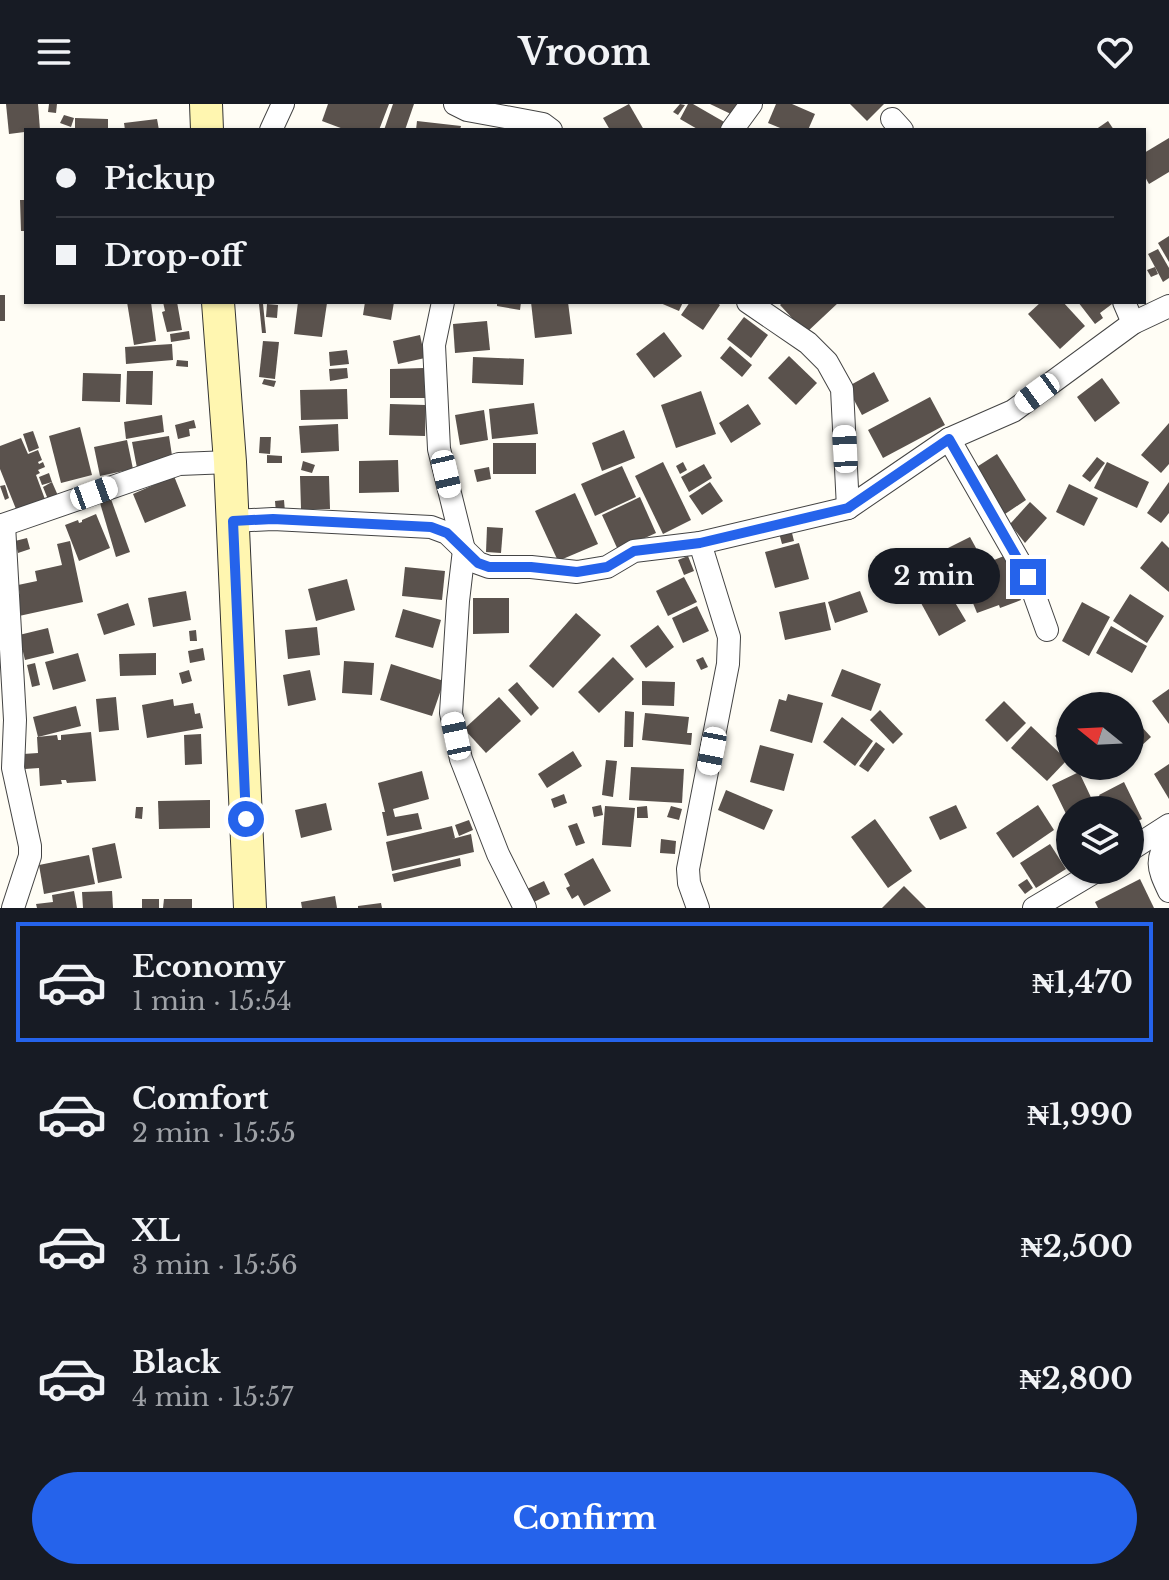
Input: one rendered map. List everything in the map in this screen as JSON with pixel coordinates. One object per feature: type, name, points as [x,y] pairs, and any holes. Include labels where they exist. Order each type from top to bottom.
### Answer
[{"type":"main road","points":[[206,104],[207,128]]},
{"type":"main road","points":[[218,304],[230,462],[250,908]]},
{"type":"street","points":[[272,128],[283,104]]},
{"type":"street","points":[[455,104],[482,116],[543,124],[548,128]]},
{"type":"street","points":[[733,128],[751,104]]},
{"type":"street","points":[[443,304],[434,345],[439,449],[464,550],[451,713],[461,759],[498,854],[525,908]]},
{"type":"street","points":[[751,304],[808,343],[827,362],[842,389],[848,508]]},
{"type":"street","points":[[1125,304],[1133,323]]},
{"type":"street","points":[[233,521],[287,520],[431,527],[447,533],[478,563],[489,567],[577,572],[607,567],[634,551],[700,543],[848,508],[949,439],[1013,411],[1133,323],[1169,306]]},
{"type":"street","points":[[949,439],[1028,577],[1047,630]]},
{"type":"street","points":[[13,908],[30,856],[13,768],[8,722],[2,526],[179,464],[230,462]]},
{"type":"street","points":[[698,908],[689,883],[688,869],[724,692],[729,637],[700,543]]},
{"type":"street","points":[[1144,841],[1169,825]]},
{"type":"street","points":[[1169,836],[1159,854],[1159,870],[1169,891]]},
{"type":"street","points":[[1034,908],[1074,884]]},
{"type":"building","points":[[6,104],[38,104],[40,128],[24,128],[24,132],[9,134]]},
{"type":"building","points":[[49,104],[57,104],[56,113],[48,112]]},
{"type":"building","points":[[328,104],[389,104],[380,128],[341,128],[322,121]]},
{"type":"building","points":[[393,104],[414,104],[406,128],[385,128]]},
{"type":"building","points":[[629,104],[643,128],[609,128],[603,118]]},
{"type":"building","points":[[680,104],[685,105],[678,115],[673,112]]},
{"type":"building","points":[[688,104],[693,104],[726,123],[724,128],[696,128],[680,119]]},
{"type":"building","points":[[710,104],[739,104],[733,115]]},
{"type":"building","points":[[776,104],[792,104],[815,114],[809,128],[780,128],[768,123]]},
{"type":"building","points":[[850,104],[884,104],[867,121]]},
{"type":"building","points":[[64,115],[74,118],[71,127],[60,123]]},
{"type":"building","points":[[75,118],[108,119],[108,128],[75,128]]},
{"type":"building","points":[[157,119],[159,128],[125,128],[124,123]]},
{"type":"building","points":[[417,121],[461,126],[460,128],[416,128]]},
{"type":"building","points":[[1108,121],[1113,128],[1098,128]]},
{"type":"building","points":[[1169,138],[1169,172],[1149,184],[1146,179],[1146,152]]},
{"type":"building","points":[[20,200],[24,200],[24,231],[21,231]]},
{"type":"building","points":[[1169,236],[1169,262],[1158,243]]},
{"type":"building","points":[[1158,249],[1169,268],[1169,278],[1163,282],[1148,254]]},
{"type":"building","points":[[1155,267],[1158,274],[1151,277],[1147,270]]},
{"type":"building","points":[[0,295],[5,295],[5,321],[0,321]]},
{"type":"building","points":[[127,304],[151,304],[156,341],[134,345]]},
{"type":"building","points":[[163,304],[177,304],[182,330],[167,332],[162,312],[165,311]]},
{"type":"building","points":[[259,304],[263,304],[266,333],[262,333]]},
{"type":"building","points":[[267,304],[278,305],[277,318],[266,317]]},
{"type":"building","points":[[298,304],[327,304],[322,337],[294,334]]},
{"type":"building","points":[[365,304],[394,304],[391,320],[363,315]]},
{"type":"building","points":[[497,304],[521,304],[520,310]]},
{"type":"building","points":[[531,304],[568,304],[572,334],[535,338]]},
{"type":"building","points":[[663,304],[682,304],[679,311]]},
{"type":"building","points":[[689,304],[720,305],[703,330],[681,315]]},
{"type":"building","points":[[781,304],[837,304],[806,333]]},
{"type":"building","points":[[1039,304],[1065,304],[1085,326],[1060,349],[1028,314]]},
{"type":"building","points":[[1080,304],[1112,304],[1100,313],[1103,318],[1095,324]]},
{"type":"building","points":[[744,317],[768,335],[751,358],[727,339]]},
{"type":"building","points":[[487,321],[490,350],[455,353],[453,324]]},
{"type":"building","points":[[189,331],[190,339],[171,342],[170,334]]},
{"type":"building","points":[[664,332],[682,356],[654,378],[636,354]]},
{"type":"building","points":[[420,335],[425,358],[398,364],[393,341]]},
{"type":"building","points":[[263,341],[279,342],[275,379],[259,377]]},
{"type":"building","points":[[172,344],[173,360],[126,364],[125,347]]},
{"type":"building","points":[[730,346],[752,365],[742,377],[720,358]]},
{"type":"building","points":[[347,350],[349,364],[330,366],[329,352]]},
{"type":"building","points":[[789,356],[817,383],[796,405],[768,378]]},
{"type":"building","points":[[473,357],[524,359],[523,385],[472,383]]},
{"type":"building","points":[[177,360],[188,361],[188,367],[176,366]]},
{"type":"building","points":[[347,368],[348,378],[330,381],[329,369]]},
{"type":"building","points":[[424,368],[425,398],[390,398],[390,369]]},
{"type":"building","points":[[127,371],[153,371],[152,405],[126,404]]},
{"type":"building","points":[[874,372],[889,401],[862,415],[847,387]]},
{"type":"building","points":[[83,373],[121,374],[120,402],[82,401]]},
{"type":"building","points":[[1102,378],[1120,403],[1095,422],[1077,397]]},
{"type":"building","points":[[264,379],[276,381],[274,387],[262,384]]},
{"type":"building","points":[[347,389],[348,419],[301,420],[300,390]]},
{"type":"building","points":[[701,391],[716,434],[676,448],[661,405]]},
{"type":"building","points":[[930,397],[945,425],[883,458],[868,430]]},
{"type":"building","points":[[534,403],[538,434],[492,439],[489,409]]},
{"type":"building","points":[[390,404],[426,405],[425,436],[389,435]]},
{"type":"building","points":[[748,404],[761,424],[731,443],[719,423]]},
{"type":"building","points":[[484,410],[488,440],[460,445],[455,415]]},
{"type":"building","points":[[162,415],[164,432],[126,439],[124,422]]},
{"type":"building","points":[[194,420],[196,428],[189,429],[190,436],[178,439],[175,425]]},
{"type":"building","points":[[1169,423],[1169,464],[1161,473],[1141,455]]},
{"type":"building","points":[[338,424],[339,451],[301,453],[299,426]]},
{"type":"building","points":[[80,427],[92,475],[61,483],[49,436]]},
{"type":"building","points":[[624,430],[635,458],[602,471],[592,443]]},
{"type":"building","points":[[33,431],[39,448],[29,452],[23,434]]},
{"type":"building","points":[[169,436],[173,462],[137,468],[132,442]]},
{"type":"building","points":[[260,437],[271,437],[270,454],[259,453]]},
{"type":"building","points":[[21,438],[28,454],[38,450],[42,460],[38,462],[43,462],[45,467],[38,470],[40,473],[36,475],[46,502],[18,514],[0,469],[0,446]]},
{"type":"building","points":[[127,440],[133,469],[100,476],[94,447]]},
{"type":"building","points":[[493,443],[536,443],[536,474],[493,474]]},
{"type":"building","points":[[997,454],[1026,500],[1002,516],[972,470]]},
{"type":"building","points":[[267,455],[282,456],[282,463],[267,463]]},
{"type":"building","points":[[1097,457],[1105,463],[1090,482],[1082,476]]},
{"type":"building","points":[[398,460],[399,492],[359,493],[359,461]]},
{"type":"building","points":[[303,461],[315,465],[312,473],[301,470]]},
{"type":"building","points":[[663,462],[691,520],[663,534],[635,476]]},
{"type":"building","points":[[683,462],[687,470],[680,474],[676,466]]},
{"type":"building","points":[[1107,462],[1149,482],[1137,508],[1094,488]]},
{"type":"building","points":[[704,464],[712,478],[689,492],[681,477]]},
{"type":"building","points":[[622,466],[636,497],[595,516],[581,484]]},
{"type":"building","points":[[489,467],[491,479],[477,482],[474,470]]},
{"type":"building","points":[[49,473],[52,482],[42,485],[39,477]]},
{"type":"building","points":[[174,476],[186,506],[145,523],[133,494]]},
{"type":"building","points":[[300,476],[329,476],[330,509],[301,509]]},
{"type":"building","points":[[52,482],[59,498],[49,502],[43,487]]},
{"type":"building","points":[[710,482],[723,501],[702,515],[689,496]]},
{"type":"building","points":[[1169,482],[1169,513],[1161,523],[1147,513]]},
{"type":"building","points":[[1069,484],[1098,498],[1084,526],[1056,512]]},
{"type":"building","points":[[5,485],[9,498],[5,500],[0,486]]},
{"type":"building","points":[[575,493],[598,544],[558,561],[535,511]]},
{"type":"building","points":[[640,497],[656,533],[618,550],[602,515]]},
{"type":"building","points":[[111,499],[130,552],[116,557],[100,503]]},
{"type":"building","points":[[284,500],[285,512],[276,513],[275,501]]},
{"type":"building","points":[[1030,502],[1047,518],[1025,543],[1010,524]]},
{"type":"building","points":[[96,514],[110,548],[79,561],[65,525],[78,520],[82,522]]},
{"type":"building","points":[[487,527],[503,528],[501,553],[486,552]]},
{"type":"building","points":[[791,529],[794,541],[782,544],[779,533]]},
{"type":"building","points":[[970,537],[982,559],[959,571],[948,548]]},
{"type":"building","points":[[27,538],[30,549],[18,553],[15,541]]},
{"type":"building","points":[[70,541],[83,602],[19,616],[15,596],[20,594],[18,585],[37,581],[35,571],[62,565],[57,544]]},
{"type":"building","points":[[1162,541],[1169,548],[1169,592],[1140,568]]},
{"type":"building","points":[[799,543],[809,579],[775,588],[765,552]]},
{"type":"building","points":[[688,556],[694,571],[684,575],[678,560]]},
{"type":"building","points":[[1004,556],[1021,600],[977,613],[964,581],[992,569],[989,562]]},
{"type":"building","points":[[405,567],[445,571],[442,600],[402,596]]},
{"type":"building","points":[[684,577],[697,602],[668,616],[656,591]]},
{"type":"building","points":[[347,579],[355,610],[316,621],[308,589]]},
{"type":"building","points":[[947,589],[966,621],[939,636],[921,603]]},
{"type":"building","points":[[186,591],[191,620],[153,627],[148,598]]},
{"type":"building","points":[[860,591],[868,612],[835,623],[828,602]]},
{"type":"building","points":[[1130,594],[1164,616],[1147,643],[1113,621]]},
{"type":"building","points":[[473,598],[509,598],[509,633],[473,634]]},
{"type":"building","points":[[825,602],[831,630],[785,640],[779,612]]},
{"type":"building","points":[[1082,602],[1110,617],[1089,656],[1062,641]]},
{"type":"building","points":[[128,603],[135,625],[104,635],[97,614]]},
{"type":"building","points":[[697,606],[709,631],[683,643],[672,618]]},
{"type":"building","points":[[403,609],[441,620],[433,648],[395,637]]},
{"type":"building","points":[[576,613],[601,635],[553,688],[529,666]]},
{"type":"building","points":[[658,625],[674,647],[646,668],[630,646]]},
{"type":"building","points":[[1111,626],[1147,646],[1132,673],[1096,653]]},
{"type":"building","points":[[317,627],[320,655],[288,659],[285,630]]},
{"type":"building","points":[[48,628],[54,653],[25,660],[19,635]]},
{"type":"building","points":[[196,630],[197,641],[190,641],[189,631]]},
{"type":"building","points":[[203,648],[205,660],[190,663],[188,651]]},
{"type":"building","points":[[78,653],[86,681],[53,690],[45,662]]},
{"type":"building","points":[[156,653],[156,675],[120,676],[119,654]]},
{"type":"building","points":[[613,657],[634,679],[599,713],[578,692]]},
{"type":"building","points":[[703,657],[708,667],[701,670],[696,660]]},
{"type":"building","points":[[344,661],[374,663],[372,695],[342,693]]},
{"type":"building","points":[[35,663],[40,685],[32,687],[27,665]]},
{"type":"building","points":[[391,664],[444,681],[432,716],[380,700]]},
{"type":"building","points":[[842,669],[881,684],[871,711],[831,696]]},
{"type":"building","points":[[189,670],[192,681],[182,684],[179,673]]},
{"type":"building","points":[[310,670],[316,700],[288,706],[283,675]]},
{"type":"building","points":[[642,681],[675,682],[674,706],[642,705]]},
{"type":"building","points":[[517,682],[539,708],[531,716],[508,690]]},
{"type":"building","points":[[1169,689],[1169,724],[1152,701]]},
{"type":"building","points":[[788,694],[823,703],[812,743],[770,731],[779,699],[786,701]]},
{"type":"building","points":[[116,697],[119,730],[99,732],[96,699]]},
{"type":"building","points":[[499,697],[521,721],[486,753],[464,729]]},
{"type":"building","points":[[173,699],[174,706],[193,703],[195,714],[200,713],[203,728],[147,738],[142,705]]},
{"type":"building","points":[[1004,701],[1026,723],[1007,742],[985,720]]},
{"type":"building","points":[[76,706],[81,726],[38,737],[33,717]]},
{"type":"building","points":[[880,710],[903,734],[893,744],[870,720]]},
{"type":"building","points":[[625,711],[634,712],[633,747],[624,747]]},
{"type":"building","points":[[645,713],[689,717],[687,733],[692,733],[691,745],[642,740]]},
{"type":"building","points":[[842,717],[873,741],[855,766],[823,742]]},
{"type":"building","points":[[1031,726],[1056,750],[1056,772],[1047,781],[1011,748]]},
{"type":"building","points":[[1144,729],[1151,737],[1144,743]]},
{"type":"building","points":[[91,732],[96,781],[67,783],[61,780],[62,784],[40,786],[39,768],[25,769],[23,754],[38,753],[37,737],[57,735],[61,740],[61,735]]},
{"type":"building","points":[[201,734],[202,764],[185,765],[184,735]]},
{"type":"building","points":[[876,742],[885,749],[868,772],[859,766]]},
{"type":"building","points":[[760,745],[794,754],[784,791],[750,782]]},
{"type":"building","points":[[573,751],[582,766],[547,788],[538,774]]},
{"type":"building","points":[[606,760],[617,761],[613,797],[602,795]]},
{"type":"building","points":[[1169,764],[1169,799],[1154,774]]},
{"type":"building","points":[[631,767],[684,769],[682,803],[629,800]]},
{"type":"building","points":[[422,771],[429,799],[393,809],[395,817],[418,813],[422,829],[387,836],[378,783]]},
{"type":"building","points":[[1062,780],[1083,780],[1090,796],[1057,796],[1052,785]]},
{"type":"building","points":[[1124,782],[1131,796],[1100,796]]},
{"type":"building","points":[[726,790],[773,810],[764,830],[718,810]]},
{"type":"building","points":[[564,794],[567,803],[554,808],[551,799]]},
{"type":"building","points":[[210,800],[210,828],[159,829],[158,801]]},
{"type":"building","points":[[326,803],[332,830],[301,838],[295,810]]},
{"type":"building","points":[[601,805],[603,815],[594,817],[592,807]]},
{"type":"building","points":[[956,805],[967,828],[940,840],[929,817]]},
{"type":"building","points":[[1038,805],[1054,830],[1013,858],[996,833]]},
{"type":"building","points":[[605,806],[635,808],[631,847],[602,845]]},
{"type":"building","points":[[647,806],[648,818],[637,818],[637,807]]},
{"type":"building","points":[[671,806],[682,809],[679,820],[667,817]]},
{"type":"building","points":[[136,807],[143,807],[142,819],[135,818]]},
{"type":"building","points":[[875,819],[912,871],[888,888],[851,837]]},
{"type":"building","points":[[469,820],[473,830],[459,836],[455,825]]},
{"type":"building","points":[[577,823],[585,843],[576,846],[568,826]]},
{"type":"building","points":[[452,826],[455,838],[452,839],[471,834],[474,852],[392,871],[386,842]]},
{"type":"building","points":[[661,839],[676,841],[675,854],[660,853]]},
{"type":"building","points":[[115,843],[122,878],[98,883],[92,848]]},
{"type":"building","points":[[1050,844],[1056,853],[1056,875],[1036,888],[1020,863]]},
{"type":"building","points":[[89,855],[95,884],[44,894],[39,865]]},
{"type":"building","points":[[460,858],[461,866],[394,882],[392,874]]},
{"type":"building","points":[[593,858],[611,891],[584,906],[578,895],[572,899],[564,874]]},
{"type":"building","points":[[1027,879],[1033,888],[1025,894],[1018,885]]},
{"type":"building","points":[[544,881],[550,894],[534,902],[527,889]]},
{"type":"building","points":[[1130,884],[1142,884],[1154,908],[1098,908],[1095,902]]},
{"type":"building","points":[[904,886],[926,908],[882,908]]},
{"type":"building","points":[[74,891],[77,908],[37,908],[36,904],[53,902],[52,895]]},
{"type":"building","points":[[112,891],[113,908],[83,908],[82,892]]},
{"type":"building","points":[[335,896],[337,908],[302,908],[301,902]]},
{"type":"building","points":[[142,899],[159,899],[159,908],[142,908]]},
{"type":"building","points":[[164,899],[192,899],[192,908],[163,908]]},
{"type":"building","points":[[381,903],[382,908],[358,908],[358,906]]},
{"type":"route","points":[[246,819],[233,521],[273,519],[431,527],[447,533],[478,563],[489,567],[577,572],[607,567],[634,551],[700,543],[848,508],[949,439],[1028,577]]}]
